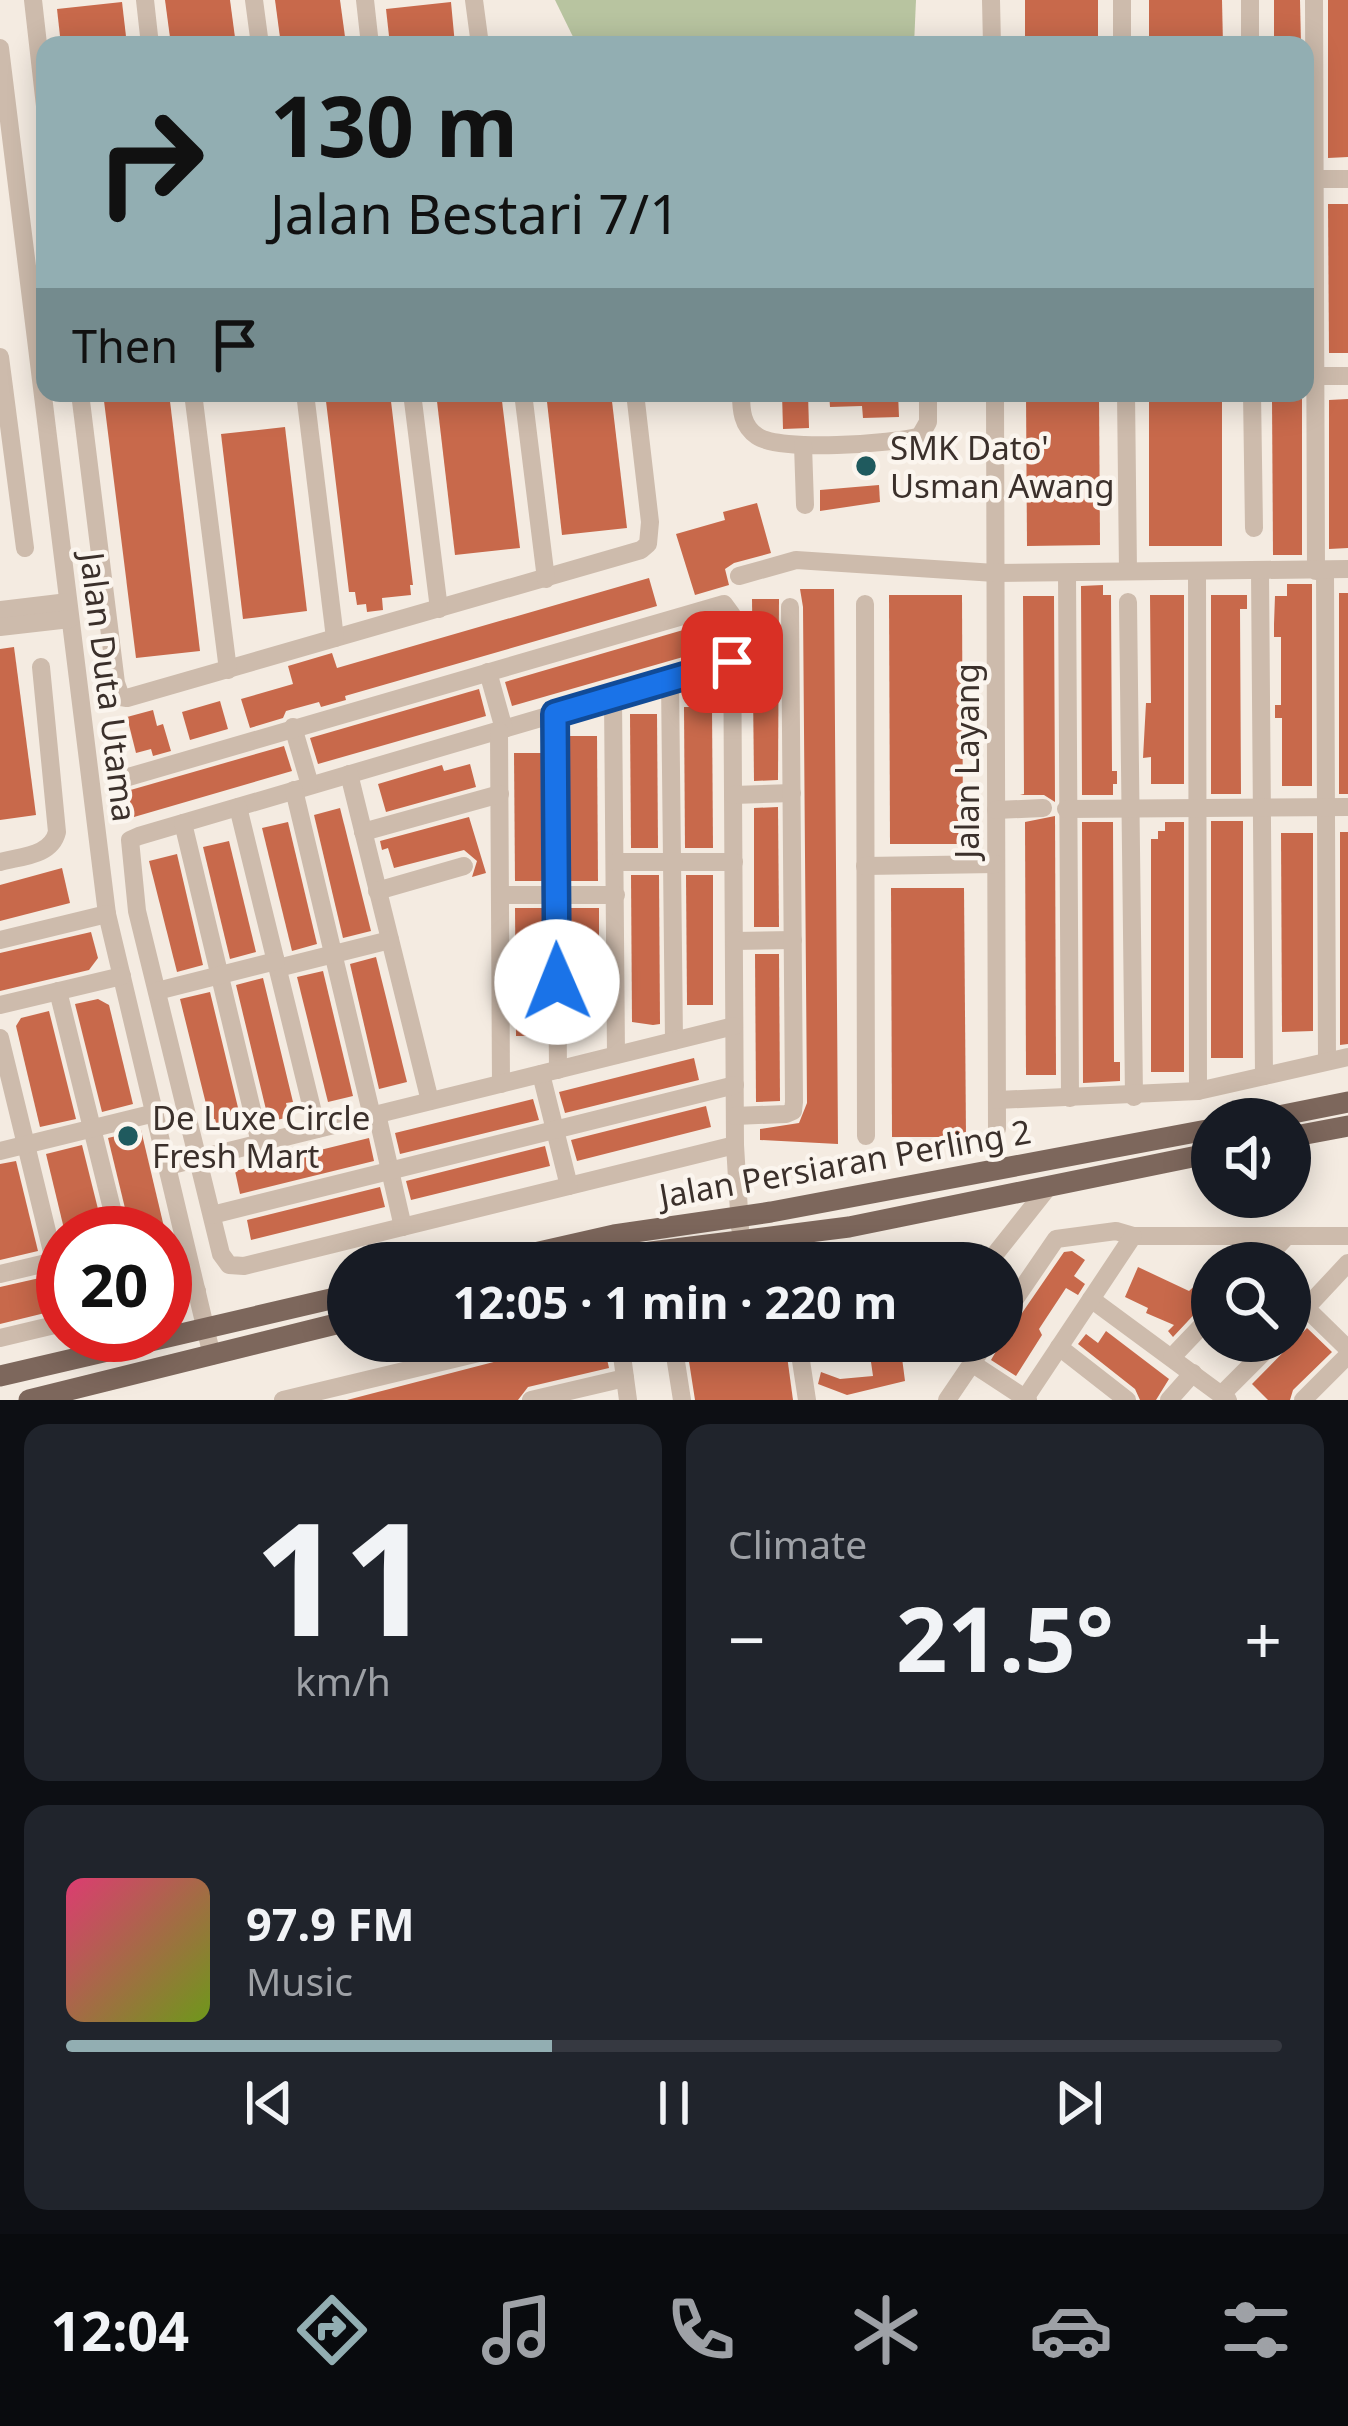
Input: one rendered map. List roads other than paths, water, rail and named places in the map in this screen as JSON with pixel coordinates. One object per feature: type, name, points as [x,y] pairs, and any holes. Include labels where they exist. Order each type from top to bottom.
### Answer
[{"type":"main road","points":[[1311,1109],[1348,1102]]},
{"type":"main road","points":[[1311,1133],[1348,1126]]},
{"type":"main road","name":"Jalan Persiaran Perling 2","points":[[682,1242],[1191,1133]]},
{"type":"main road","name":"Jalan Persiaran Perling 2","points":[[583,1242],[614,1235],[849,1227],[1191,1157]]},
{"type":"main road","points":[[0,1376],[327,1300]]},
{"type":"main road","points":[[29,1400],[327,1326]]},
{"type":"street","points":[[33,0],[37,36]]},
{"type":"street","points":[[145,0],[149,36]]},
{"type":"street","points":[[254,0],[259,36]]},
{"type":"street","points":[[364,0],[369,36]]},
{"type":"street","points":[[474,0],[479,36]]},
{"type":"street","points":[[991,0],[992,36]]},
{"type":"street","points":[[1122,0],[1122,36]]},
{"type":"street","points":[[1250,0],[1250,36]]},
{"type":"street","points":[[1312,36],[1313,0]]},
{"type":"street","name":"Jalan Duta Utama","points":[[0,47],[36,295]]},
{"type":"street","points":[[1314,179],[1348,179]]},
{"type":"street","points":[[0,357],[25,548]]},
{"type":"street","points":[[1314,376],[1348,376]]},
{"type":"street","name":"Jalan Duta Utama","points":[[47,402],[107,914],[168,1166],[171,1206]]},
{"type":"street","points":[[81,402],[116,683],[122,697],[134,698],[633,554],[647,544],[650,522],[636,402]]},
{"type":"street","points":[[194,402],[228,670]]},
{"type":"street","points":[[305,402],[335,638]]},
{"type":"street","points":[[413,402],[439,609]]},
{"type":"street","points":[[524,402],[546,579]]},
{"type":"street","points":[[742,402],[745,424],[755,435],[766,441],[803,445],[920,436],[928,422],[928,402]]},
{"type":"street","name":"Jalan Layang","points":[[994,402],[997,1129]]},
{"type":"street","points":[[1126,402],[1128,571]]},
{"type":"street","points":[[1252,402],[1254,529]]},
{"type":"street","points":[[1311,402],[1327,807],[1327,1061]]},
{"type":"street","points":[[803,445],[806,505]]},
{"type":"street","points":[[739,575],[796,560],[995,573],[1348,569]]},
{"type":"street","points":[[1260,571],[1264,1076]]},
{"type":"street","points":[[1197,572],[1198,1090]]},
{"type":"street","points":[[1067,573],[1070,1098]]},
{"type":"street","points":[[1128,602],[1134,1096]]},
{"type":"street","points":[[118,780],[724,604],[732,615],[735,1145],[740,1228]]},
{"type":"street","points":[[865,604],[866,1136]]},
{"type":"street","points":[[735,1116],[793,1111],[790,607]]},
{"type":"street","points":[[0,610],[69,610]]},
{"type":"street","points":[[0,627],[69,610]]},
{"type":"street","points":[[732,662],[130,840],[132,880],[157,991],[221,1254],[230,1265],[244,1266],[735,1145]]},
{"type":"street","points":[[0,862],[46,850],[55,842],[58,818],[41,668]]},
{"type":"street","points":[[488,672],[501,730],[501,1084]]},
{"type":"street","points":[[670,680],[674,1041]]},
{"type":"street","points":[[613,697],[616,1055]]},
{"type":"street","points":[[555,714],[556,895],[549,1072],[555,1131],[569,1186]]},
{"type":"street","points":[[293,728],[333,955],[403,1227]]},
{"type":"street","points":[[349,774],[430,1101]]},
{"type":"street","points":[[733,795],[792,793]]},
{"type":"street","points":[[363,832],[500,794]]},
{"type":"street","points":[[238,807],[317,1129]]},
{"type":"street","points":[[1066,809],[1348,807]]},
{"type":"street","points":[[996,810],[1043,808]]},
{"type":"street","points":[[183,823],[260,1143]]},
{"type":"street","points":[[616,862],[734,862]]},
{"type":"street","points":[[866,866],[996,864]]},
{"type":"street","points":[[377,891],[464,866]]},
{"type":"street","points":[[500,896],[616,895]]},
{"type":"street","points":[[0,940],[107,914]]},
{"type":"street","points":[[157,991],[390,940]]},
{"type":"street","points":[[734,941],[793,940]]},
{"type":"street","points":[[0,1005],[122,976]]},
{"type":"street","points":[[58,991],[111,1206]]},
{"type":"street","points":[[168,1166],[734,1026]]},
{"type":"street","points":[[0,1037],[44,1206]]},
{"type":"street","points":[[997,1100],[1198,1090],[1348,1057]]},
{"type":"street","points":[[212,1214],[735,1085]]},
{"type":"street","points":[[0,1151],[155,1113]]},
{"type":"street","points":[[1005,1242],[1050,1185]]},
{"type":"street","points":[[1023,1287],[1056,1239],[1116,1231],[1132,1236],[1348,1236]]},
{"type":"street","points":[[947,1400],[973,1364],[1026,1400],[1132,1236]]},
{"type":"street","points":[[1282,1242],[1287,1237]]},
{"type":"street","points":[[1311,1305],[1348,1263]]},
{"type":"street","points":[[0,1274],[36,1265]]},
{"type":"street","name":"Jalan Duta Utama","points":[[192,1278],[212,1356]]},
{"type":"street","points":[[192,1292],[197,1291]]},
{"type":"street","points":[[1091,1299],[1225,1397],[1256,1362]]},
{"type":"street","points":[[1303,1400],[1348,1352],[1311,1313]]},
{"type":"street","points":[[0,1338],[36,1329]]},
{"type":"street","points":[[1172,1357],[1191,1337]]},
{"type":"street","points":[[1059,1347],[1127,1400]]},
{"type":"street","points":[[283,1400],[350,1392],[425,1362]]},
{"type":"street","points":[[623,1362],[628,1400]]},
{"type":"street","points":[[681,1362],[682,1400]]},
{"type":"street","points":[[801,1362],[807,1400]]},
{"type":"street","points":[[1169,1400],[1193,1373]]},
{"type":"street","points":[[530,1400],[625,1378]]},
{"type":"place","name":"SMK Dato' Usman Awang","points":[[866,466]]},
{"type":"place","name":"De Luxe Circle Fresh Mart","points":[[128,1136]]}]
